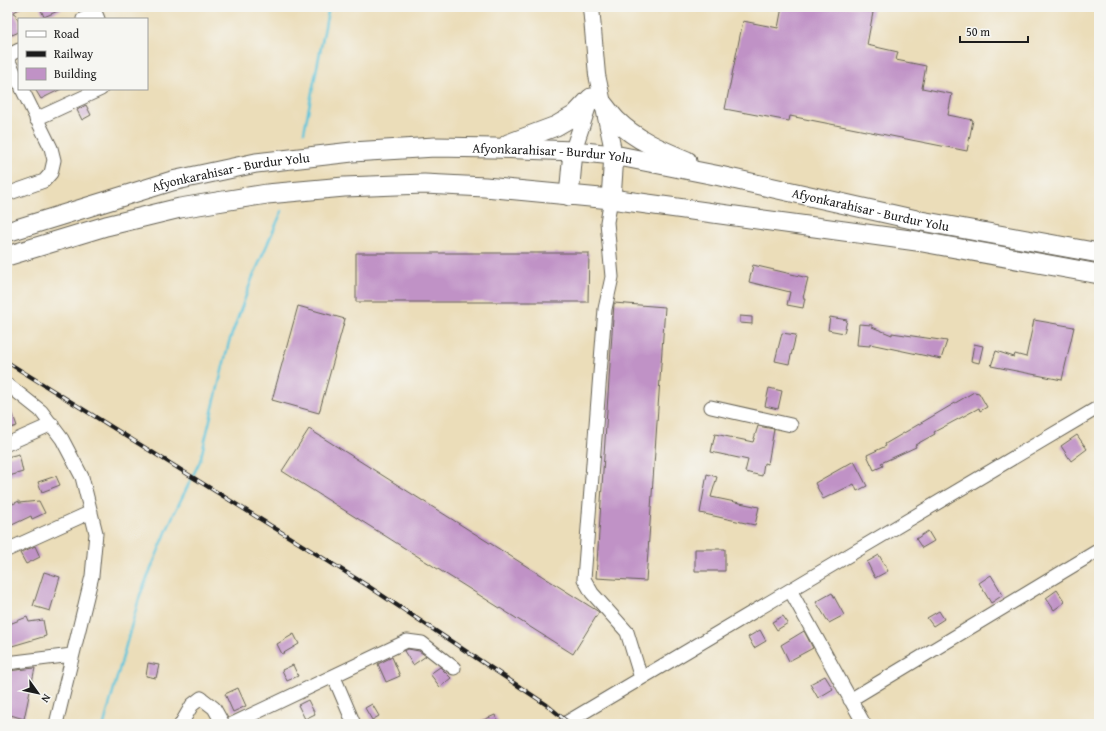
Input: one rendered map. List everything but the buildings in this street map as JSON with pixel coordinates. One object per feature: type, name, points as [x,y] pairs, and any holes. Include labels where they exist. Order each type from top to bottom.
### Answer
[{"type":"highway","points":[[494,148],[556,126],[597,101],[617,121],[647,142],[720,176]]},
{"type":"highway","name":"Afyonkarahisar - Burdur Yolu","points":[[7,232],[172,181],[256,163],[352,152],[435,147],[494,148],[573,151],[614,155],[720,176],[921,221],[1099,253]]},
{"type":"highway","points":[[569,196],[573,151]]},
{"type":"highway","points":[[611,199],[614,155]]},
{"type":"highway","name":"Afyonkarahisar - Burdur Yolu","points":[[7,256],[106,226],[180,208],[267,194],[344,187],[424,184],[485,187],[611,199],[917,241],[1099,274]]},
{"type":"main road","points":[[591,7],[597,75],[597,101],[614,155]]},
{"type":"main road","points":[[573,151],[597,101]]},
{"type":"street","points":[[86,18],[96,13]]},
{"type":"street","points":[[18,50],[7,56],[18,81]]},
{"type":"street","points":[[7,194],[44,181],[51,173],[54,160],[51,148],[22,90]]},
{"type":"street","points":[[36,119],[100,90]]},
{"type":"street","points":[[611,199],[607,222],[612,277],[605,308],[584,579],[592,593],[627,632],[641,678]]},
{"type":"street","points":[[7,384],[41,412],[52,424],[62,439],[82,477],[96,533],[92,576],[56,724]]},
{"type":"street","points":[[711,407],[791,425]]},
{"type":"street","points":[[564,724],[1099,407]]},
{"type":"street","points":[[7,444],[52,424]]},
{"type":"street","points":[[7,550],[91,512]]},
{"type":"street","points":[[850,700],[1099,550]]},
{"type":"street","points":[[790,590],[864,724]]},
{"type":"street","points":[[232,724],[334,677],[381,652],[407,641],[422,643],[454,668]]},
{"type":"street","points":[[7,663],[72,655]]},
{"type":"street","points":[[334,677],[354,724]]},
{"type":"street","points":[[180,724],[192,705],[201,698],[214,708],[222,724]]},
{"type":"waterway","points":[[304,132],[329,7]]},
{"type":"waterway","points":[[104,724],[140,595],[172,518],[200,461],[229,342],[252,279],[282,211]]},
{"type":"railway","points":[[7,362],[368,586],[547,705],[570,724]]}]
